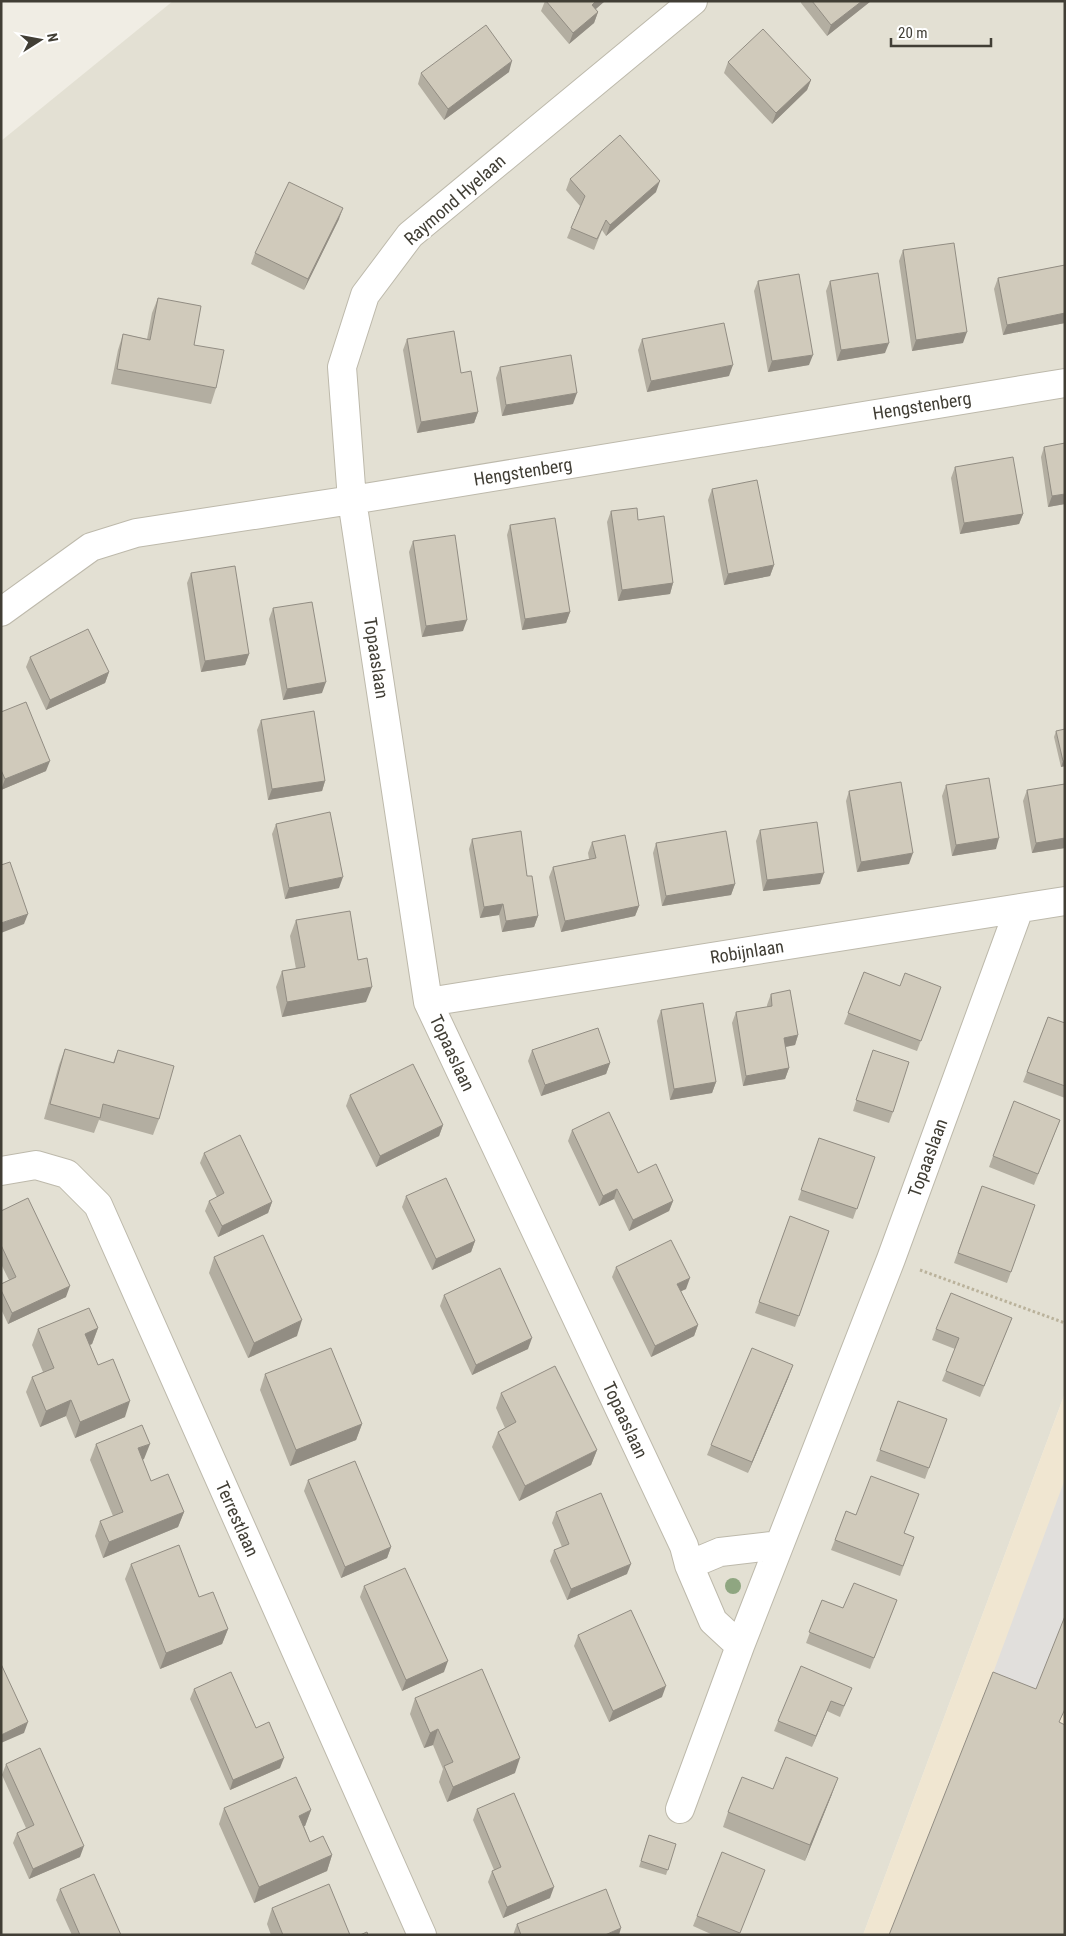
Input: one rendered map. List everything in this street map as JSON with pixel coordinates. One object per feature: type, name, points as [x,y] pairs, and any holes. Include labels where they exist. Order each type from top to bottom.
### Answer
[{"type":"street","name":"Raymond Hyelaan","points":[[352,500],[342,366],[365,295],[410,235],[693,1]]},
{"type":"street","name":"Hengstenberg","points":[[1,612],[92,548],[136,533],[352,500],[1065,383]]},
{"type":"street","name":"Topaaslaan","points":[[352,500],[428,1002],[684,1546],[689,1565],[713,1621],[740,1646]]},
{"type":"street","name":"Robijnlaan","points":[[428,1002],[1065,900]]},
{"type":"street","name":"Topaaslaan","points":[[680,1809],[740,1646],[891,1259],[1018,909]]},
{"type":"street","name":"Terrestlaan","points":[[1,1172],[36,1165],[67,1174],[98,1205],[422,1935]]},
{"type":"street","points":[[689,1565],[720,1552],[779,1545]]},
{"type":"path","points":[[891,1259],[1065,1323]]},
{"type":"shaded area","points":[[173,1],[1065,1],[1065,1393],[863,1935],[1,1935],[1,141]]},
{"type":"shaded area","points":[[1065,1393],[1065,1935],[863,1935]]},
{"type":"shaded area","points":[[1065,1479],[1065,1618],[1029,1709],[986,1692]]},
{"type":"building","points":[[546,1],[596,1],[592,5],[598,12],[573,33]]},
{"type":"building","points":[[812,1],[862,1],[831,25]]},
{"type":"building","points":[[486,25],[512,61],[448,109],[421,73]]},
{"type":"building","points":[[763,29],[811,80],[776,113],[728,62]]},
{"type":"building","points":[[620,135],[660,181],[610,225],[606,220],[597,239],[571,228],[585,196],[570,179]]},
{"type":"building","points":[[289,182],[343,208],[308,279],[255,253]]},
{"type":"building","points":[[954,243],[967,332],[916,340],[903,250]]},
{"type":"building","points":[[1065,265],[1065,313],[1007,325],[998,278]]},
{"type":"building","points":[[878,273],[889,343],[841,350],[830,281]]},
{"type":"building","points":[[799,274],[813,355],[772,361],[758,281]]},
{"type":"building","points":[[158,298],[201,306],[194,345],[224,350],[216,388],[117,369],[123,334],[150,340]]},
{"type":"building","points":[[724,323],[733,365],[651,381],[642,339]]},
{"type":"building","points":[[454,331],[461,373],[471,371],[478,412],[421,422],[407,339]]},
{"type":"building","points":[[571,355],[577,393],[506,405],[500,367]]},
{"type":"building","points":[[1065,443],[1065,494],[1052,496],[1044,447]]},
{"type":"building","points":[[1013,457],[1023,514],[964,523],[955,467]]},
{"type":"building","points":[[757,480],[774,565],[728,574],[712,489]]},
{"type":"building","points":[[637,508],[638,520],[664,516],[673,583],[622,590],[611,511]]},
{"type":"building","points":[[555,518],[570,612],[525,619],[510,525]]},
{"type":"building","points":[[455,535],[467,620],[426,626],[413,541]]},
{"type":"building","points":[[235,566],[249,654],[205,661],[191,573]]},
{"type":"building","points":[[312,602],[326,682],[287,689],[273,608]]},
{"type":"building","points":[[88,629],[109,672],[50,700],[30,657]]},
{"type":"building","points":[[26,702],[50,761],[5,779],[1,770],[1,712]]},
{"type":"building","points":[[314,711],[325,781],[272,789],[261,720]]},
{"type":"building","points":[[1065,729],[1065,761],[1063,761],[1056,731]]},
{"type":"building","points":[[989,778],[999,838],[956,845],[946,785]]},
{"type":"building","points":[[901,782],[913,853],[861,862],[849,791]]},
{"type":"building","points":[[1065,784],[1065,838],[1036,843],[1027,790]]},
{"type":"building","points":[[330,812],[343,877],[289,888],[276,824]]},
{"type":"building","points":[[817,822],[824,873],[767,880],[760,830]]},
{"type":"building","points":[[521,831],[527,876],[532,876],[538,916],[506,921],[503,904],[484,907],[472,839]]},
{"type":"building","points":[[726,831],[735,884],[666,896],[656,843]]},
{"type":"building","points":[[625,835],[639,906],[565,921],[553,867],[596,858],[592,842]]},
{"type":"building","points":[[10,862],[28,914],[1,923],[1,865]]},
{"type":"building","points":[[350,911],[358,960],[367,958],[372,987],[287,1002],[282,971],[305,967],[296,920]]},
{"type":"building","points":[[864,972],[900,986],[905,973],[941,987],[921,1041],[848,1013]]},
{"type":"building","points":[[790,990],[798,1035],[784,1038],[789,1068],[746,1076],[736,1012],[772,1006],[771,994]]},
{"type":"building","points":[[703,1003],[716,1082],[674,1089],[661,1010]]},
{"type":"building","points":[[1048,1017],[1065,1023],[1065,1086],[1027,1072]]},
{"type":"building","points":[[598,1028],[610,1063],[545,1085],[532,1050]]},
{"type":"building","points":[[65,1049],[114,1063],[118,1050],[174,1066],[159,1119],[103,1104],[100,1118],[50,1104]]},
{"type":"building","points":[[873,1050],[909,1062],[893,1112],[856,1100]]},
{"type":"building","points":[[413,1064],[443,1125],[380,1156],[350,1095]]},
{"type":"building","points":[[1014,1101],[1060,1120],[1038,1174],[993,1156]]},
{"type":"building","points":[[609,1112],[638,1173],[656,1164],[673,1201],[633,1220],[617,1189],[603,1196],[572,1130]]},
{"type":"building","points":[[240,1135],[272,1202],[222,1226],[209,1201],[224,1193],[204,1153]]},
{"type":"building","points":[[819,1138],[875,1157],[857,1209],[801,1190]]},
{"type":"building","points":[[446,1178],[475,1241],[436,1259],[406,1196]]},
{"type":"building","points":[[982,1186],[1035,1205],[1011,1272],[958,1253]]},
{"type":"building","points":[[28,1198],[70,1286],[12,1313],[1,1290],[1,1284],[16,1277],[1,1245],[1,1211]]},
{"type":"building","points":[[790,1216],[829,1231],[799,1316],[759,1302]]},
{"type":"building","points":[[263,1235],[302,1320],[254,1343],[214,1257]]},
{"type":"building","points":[[671,1240],[690,1278],[677,1284],[698,1325],[655,1346],[616,1267]]},
{"type":"building","points":[[500,1268],[532,1338],[476,1365],[444,1295]]},
{"type":"building","points":[[951,1293],[1012,1318],[984,1386],[946,1371],[959,1338],[936,1329]]},
{"type":"building","points":[[89,1308],[98,1328],[85,1334],[98,1365],[113,1359],[130,1401],[80,1422],[71,1400],[46,1411],[32,1377],[54,1368],[38,1329]]},
{"type":"building","points":[[331,1348],[362,1424],[296,1450],[265,1374]]},
{"type":"building","points":[[752,1348],[793,1365],[752,1462],[711,1445]]},
{"type":"building","points":[[555,1366],[597,1450],[525,1486],[498,1432],[516,1422],[501,1393]]},
{"type":"building","points":[[898,1401],[947,1419],[929,1468],[880,1450]]},
{"type":"building","points":[[142,1425],[150,1444],[138,1448],[151,1481],[168,1474],[184,1512],[109,1542],[100,1521],[123,1512],[96,1444]]},
{"type":"building","points":[[355,1461],[391,1547],[345,1567],[308,1480]]},
{"type":"building","points":[[871,1476],[919,1494],[904,1533],[914,1537],[903,1566],[835,1540],[846,1511],[856,1515]]},
{"type":"building","points":[[601,1493],[631,1564],[571,1589],[554,1550],[569,1544],[556,1512]]},
{"type":"building","points":[[179,1545],[199,1597],[213,1592],[228,1629],[166,1653],[131,1564]]},
{"type":"building","points":[[405,1568],[448,1661],[406,1680],[364,1586]]},
{"type":"building","points":[[854,1583],[897,1600],[874,1658],[809,1632],[822,1600],[843,1608]]},
{"type":"building","points":[[631,1610],[666,1686],[613,1711],[578,1635]]},
{"type":"building","points":[[1065,1616],[1065,1709],[1059,1722],[1065,1725],[1065,1935],[889,1935],[993,1672],[1036,1689]]},
{"type":"building","points":[[1,1664],[28,1722],[1,1735]]},
{"type":"building","points":[[801,1666],[852,1688],[844,1706],[831,1701],[816,1736],[778,1721]]},
{"type":"building","points":[[482,1669],[520,1758],[453,1787],[444,1766],[453,1762],[438,1729],[430,1733],[415,1698]]},
{"type":"building","points":[[231,1672],[256,1728],[269,1722],[284,1758],[233,1780],[194,1689]]},
{"type":"building","points":[[40,1748],[84,1846],[33,1869],[17,1833],[34,1825],[6,1764]]},
{"type":"building","points":[[786,1757],[838,1778],[810,1845],[728,1812],[742,1777],[773,1789]]},
{"type":"building","points":[[296,1777],[311,1810],[299,1816],[310,1842],[323,1836],[332,1855],[259,1887],[224,1808]]},
{"type":"building","points":[[514,1793],[554,1887],[507,1907],[492,1871],[501,1867],[477,1809]]},
{"type":"building","points":[[649,1835],[676,1844],[668,1870],[641,1861]]},
{"type":"building","points":[[722,1852],[765,1870],[740,1933],[697,1916]]},
{"type":"building","points":[[94,1874],[121,1935],[80,1935],[60,1889]]},
{"type":"building","points":[[329,1884],[350,1935],[283,1935],[272,1908]]},
{"type":"building","points":[[606,1889],[621,1928],[605,1935],[521,1935],[517,1924]]}]
